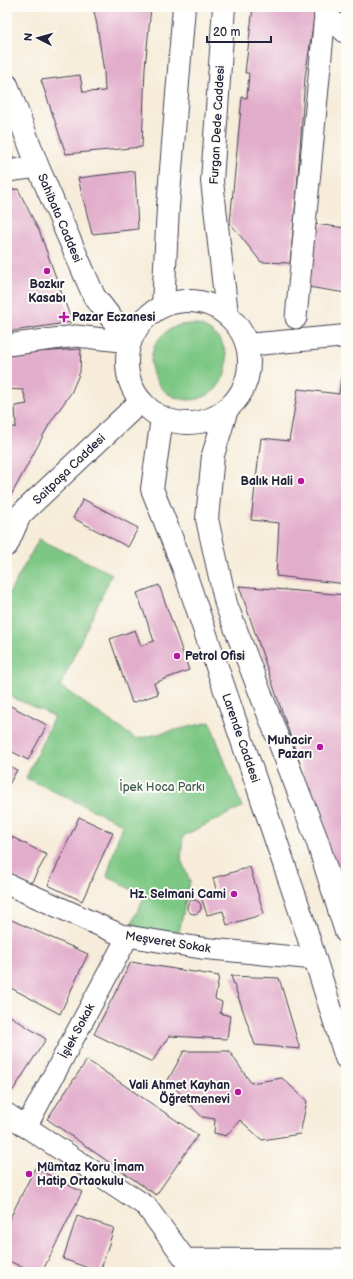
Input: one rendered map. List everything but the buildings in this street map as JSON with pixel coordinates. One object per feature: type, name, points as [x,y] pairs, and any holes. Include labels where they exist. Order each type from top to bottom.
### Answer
[{"type":"main road","points":[[163,306],[168,208],[184,7]]},
{"type":"main road","name":"Furgan Dede Caddesi","points":[[224,7],[212,181],[227,314]]},
{"type":"main road","name":"Sahibata Caddesi","points":[[7,85],[38,166],[94,296],[130,342]]},
{"type":"main road","points":[[193,301],[210,305],[227,314],[239,328],[247,345],[249,362],[247,380],[239,396],[227,409],[212,418],[196,423],[179,422],[162,418],[141,400],[133,388],[128,372],[127,357],[130,342],[138,327],[149,315],[163,306],[178,302],[193,301]]},
{"type":"main road","points":[[247,345],[346,336]]},
{"type":"main road","name":"Saitpaşa Caddesi","points":[[7,545],[14,516],[141,400]]},
{"type":"main road","points":[[227,409],[213,455],[207,519],[226,604],[317,840],[346,932]]},
{"type":"main road","name":"Larende Caddesi","points":[[162,418],[152,489],[182,567],[300,910],[346,1058]]},
{"type":"street","points":[[326,10],[346,33]]},
{"type":"street","points":[[296,318],[326,10]]},
{"type":"street","points":[[7,171],[38,166]]},
{"type":"street","points":[[7,345],[76,336],[130,342]]},
{"type":"street","name":"Meşveret Sokak","points":[[7,884],[121,935],[201,948],[316,959]]},
{"type":"street","name":"İşlek Sokak","points":[[26,1127],[128,936]]},
{"type":"street","points":[[7,1114],[146,1206],[185,1259],[346,1260]]},
{"type":"green space","points":[[189,324],[204,327],[216,335],[224,347],[227,362],[224,377],[216,389],[204,397],[189,400],[174,397],[162,389],[154,377],[151,362],[154,347],[162,335],[174,327]]},
{"type":"green space","name":"İpek Hoca Parkı","points":[[39,539],[112,574],[60,686],[136,739],[210,722],[242,807],[183,836],[181,860],[190,881],[178,937],[129,929],[144,897],[107,876],[122,824],[26,778],[54,716],[7,695],[7,597]]},
{"type":"place","name":"Bozkır Kasabı","points":[[47,271]]},
{"type":"place","name":"Pazar Eczanesi","points":[[64,317]]},
{"type":"place","name":"Balık Hali","points":[[301,481]]},
{"type":"place","name":"Petrol Ofisi","points":[[177,656]]},
{"type":"place","name":"Muhacir Pazarı","points":[[320,747]]},
{"type":"place","name":"Hz. Selmani Cami","points":[[234,894]]},
{"type":"place","name":"Vali Ahmet Kayhan Öğretmenevi","points":[[238,1092]]},
{"type":"place","name":"Mümtaz Koru İmam Hatip Ortaokulu","points":[[29,1174]]}]
